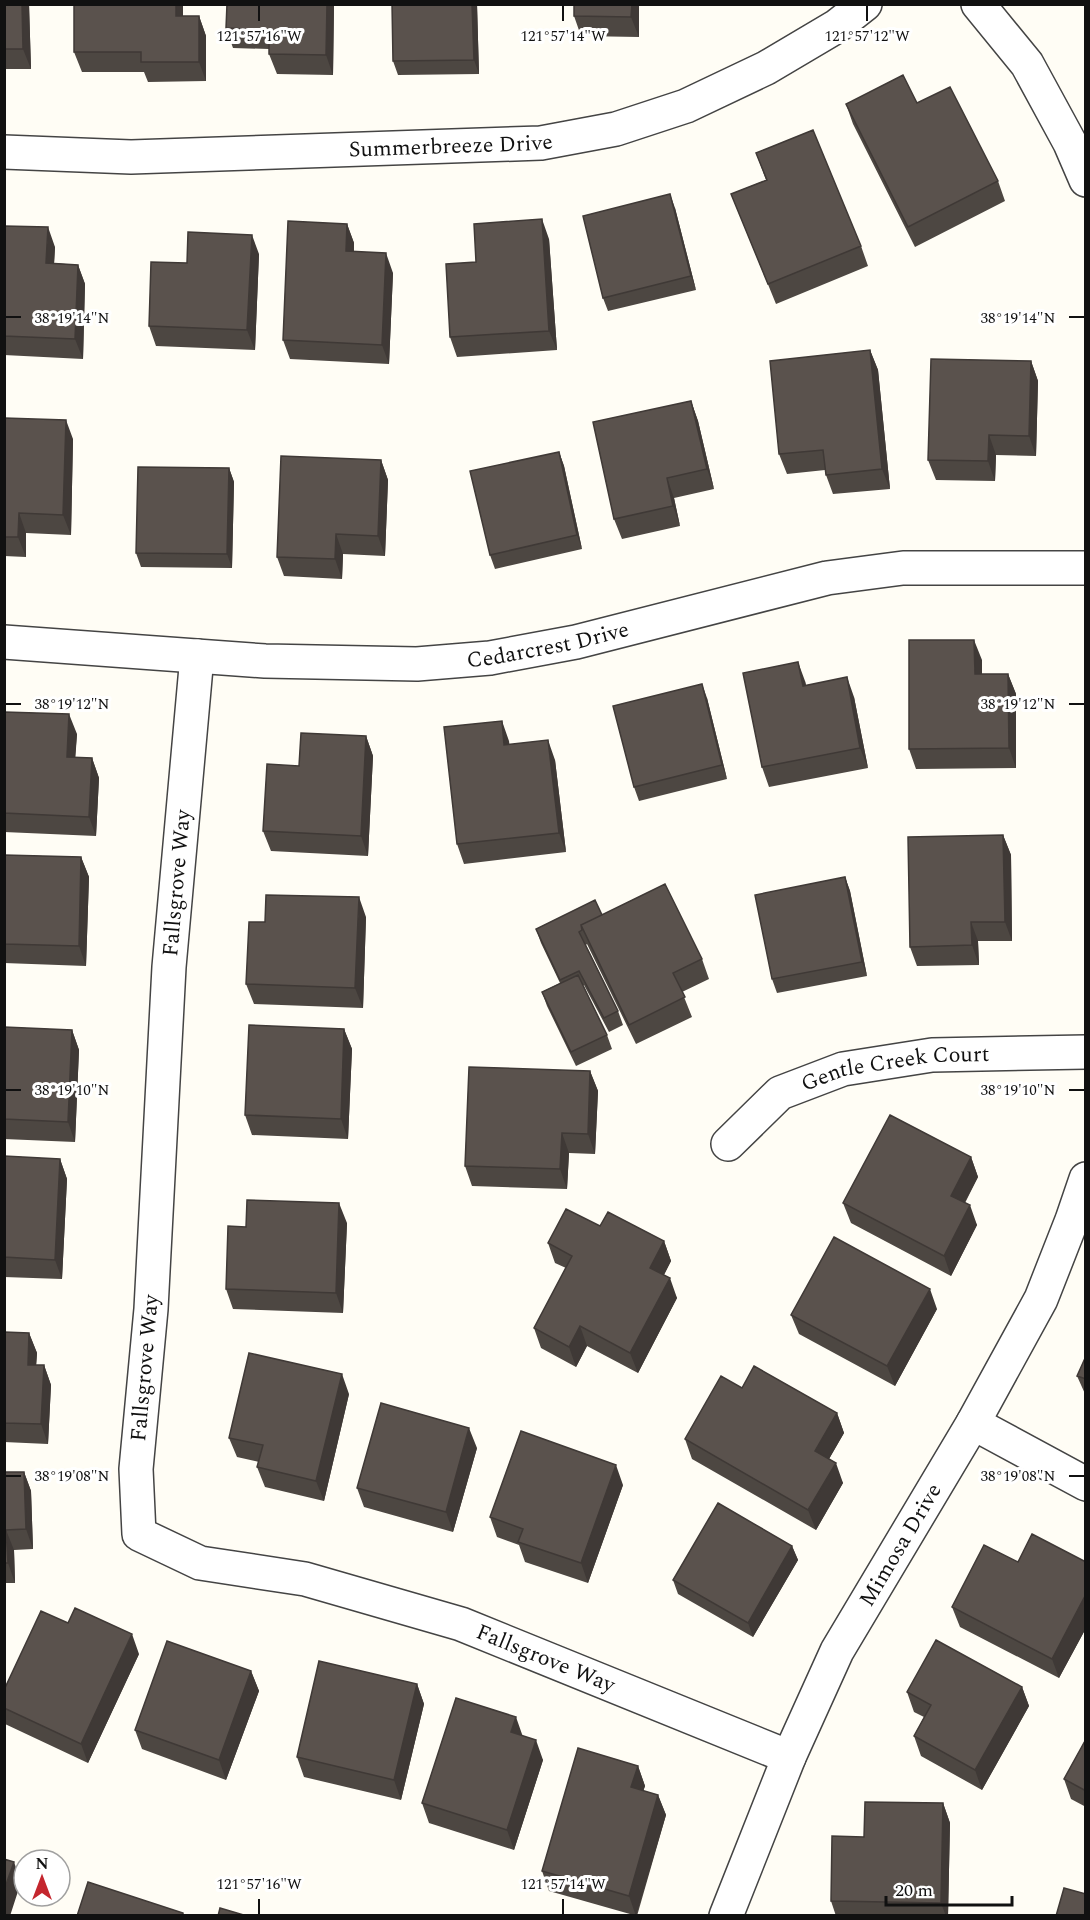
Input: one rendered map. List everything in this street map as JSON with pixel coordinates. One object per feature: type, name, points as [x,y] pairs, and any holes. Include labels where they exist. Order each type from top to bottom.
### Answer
[{"type":"street","name":"Summerbreeze Drive","points":[[4,152],[131,157],[541,143],[616,129],[686,106],[766,68],[837,26],[865,4]]},
{"type":"street","points":[[978,4],[1027,64],[1070,143],[1086,180]]},
{"type":"street","name":"Cedarcrest Drive","points":[[4,642],[265,661],[417,664],[490,658],[587,639],[827,579],[903,568],[1086,568]]},
{"type":"street","name":"Fallsgrove Way","points":[[197,656],[169,967],[151,1309],[136,1468],[139,1534],[200,1563],[305,1579],[461,1624],[789,1757]]},
{"type":"street","name":"Gentle Creek Court","points":[[728,1144],[780,1093],[843,1069],[932,1056],[1086,1052]]},
{"type":"street","name":"Mimosa Drive","points":[[726,1916],[789,1757],[837,1651],[973,1423],[1041,1299],[1086,1179]]},
{"type":"street","points":[[973,1423],[1086,1484]]},
{"type":"building","points":[[4,4],[22,4],[23,49],[4,49]]},
{"type":"building","points":[[74,4],[176,4],[176,16],[199,16],[199,62],[141,62],[141,52],[74,52]]},
{"type":"building","points":[[227,4],[327,4],[326,55],[269,54],[269,30],[226,28]]},
{"type":"building","points":[[392,4],[472,4],[474,60],[393,61]]},
{"type":"building","points":[[574,4],[632,4],[631,17],[574,16]]},
{"type":"building","points":[[903,75],[917,103],[950,87],[998,181],[908,227],[846,104]]},
{"type":"building","points":[[813,130],[861,246],[768,284],[731,194],[767,180],[756,153]]},
{"type":"building","points":[[670,194],[691,276],[603,298],[583,216]]},
{"type":"building","points":[[542,219],[549,331],[450,337],[446,264],[476,262],[474,224]]},
{"type":"building","points":[[288,221],[347,224],[346,251],[386,253],[382,345],[283,340]]},
{"type":"building","points":[[4,226],[48,227],[46,263],[78,265],[75,339],[4,336]]},
{"type":"building","points":[[188,232],[252,235],[247,330],[149,326],[151,262],[187,263]]},
{"type":"building","points":[[870,350],[882,469],[826,475],[823,450],[779,454],[770,361]]},
{"type":"building","points":[[931,359],[1031,361],[1029,436],[989,435],[988,461],[928,460]]},
{"type":"building","points":[[691,401],[707,469],[667,478],[673,506],[614,519],[593,422]]},
{"type":"building","points":[[4,418],[66,420],[63,515],[19,513],[18,537],[4,537]]},
{"type":"building","points":[[559,452],[577,535],[490,555],[470,471]]},
{"type":"building","points":[[281,456],[381,460],[378,536],[336,534],[335,559],[277,557]]},
{"type":"building","points":[[138,467],[229,468],[227,554],[136,553]]},
{"type":"building","points":[[909,640],[974,640],[975,674],[1008,674],[1009,748],[909,749]]},
{"type":"building","points":[[798,662],[803,686],[847,677],[860,748],[762,767],[743,673]]},
{"type":"building","points":[[702,684],[722,765],[634,787],[613,706]]},
{"type":"building","points":[[4,712],[69,714],[67,757],[92,758],[89,817],[4,813]]},
{"type":"building","points":[[502,721],[504,745],[548,740],[559,833],[457,844],[444,727]]},
{"type":"building","points":[[301,733],[366,736],[361,836],[263,831],[267,764],[299,766]]},
{"type":"building","points":[[1003,835],[1005,922],[971,922],[972,945],[910,947],[908,837]]},
{"type":"building","points":[[4,855],[81,857],[79,946],[4,944]]},
{"type":"building","points":[[845,877],[862,962],[772,979],[755,895]]},
{"type":"building","points":[[665,884],[702,959],[673,973],[685,997],[629,1025],[581,925]]},
{"type":"building","points":[[266,895],[359,897],[355,988],[246,984],[249,922],[265,922]]},
{"type":"building","points":[[595,900],[602,915],[581,925],[582,930],[579,932],[618,1011],[604,1018],[579,971],[560,980],[536,929]]},
{"type":"building","points":[[578,975],[607,1035],[571,1052],[542,992]]},
{"type":"building","points":[[249,1025],[344,1029],[341,1119],[245,1115]]},
{"type":"building","points":[[4,1027],[72,1030],[68,1122],[4,1119]]},
{"type":"building","points":[[469,1067],[590,1071],[588,1134],[562,1133],[560,1169],[465,1166]]},
{"type":"building","points":[[890,1115],[971,1157],[951,1196],[970,1205],[944,1256],[843,1203]]},
{"type":"building","points":[[4,1156],[60,1159],[55,1260],[4,1257]]},
{"type":"building","points":[[247,1200],[339,1203],[336,1293],[226,1289],[228,1226],[246,1227]]},
{"type":"building","points":[[566,1209],[600,1226],[608,1212],[664,1241],[650,1268],[670,1278],[630,1353],[580,1326],[569,1347],[534,1328],[572,1256],[548,1243]]},
{"type":"building","points":[[834,1237],[930,1289],[887,1366],[791,1315]]},
{"type":"building","points":[[4,1332],[29,1333],[28,1365],[44,1365],[41,1424],[4,1423]]},
{"type":"building","points":[[249,1353],[342,1374],[316,1481],[257,1467],[263,1445],[229,1438]]},
{"type":"building","points":[[1086,1356],[1086,1379],[1077,1376]]},
{"type":"building","points":[[754,1366],[837,1413],[815,1451],[836,1463],[808,1510],[685,1439],[721,1376],[742,1388]]},
{"type":"building","points":[[381,1403],[469,1428],[446,1512],[357,1488]]},
{"type":"building","points":[[521,1431],[616,1465],[581,1563],[518,1542],[523,1529],[490,1517]]},
{"type":"building","points":[[4,1472],[24,1472],[26,1529],[6,1530],[8,1563],[4,1563]]},
{"type":"building","points":[[718,1503],[792,1546],[748,1623],[673,1580]]},
{"type":"building","points":[[1032,1534],[1086,1562],[1086,1594],[1052,1659],[952,1607],[984,1545],[1018,1562]]},
{"type":"building","points":[[75,1608],[132,1634],[81,1744],[4,1708],[4,1690],[41,1611],[68,1623]]},
{"type":"building","points":[[936,1640],[1022,1687],[975,1770],[914,1736],[931,1705],[907,1692]]},
{"type":"building","points":[[167,1641],[251,1671],[219,1760],[135,1730]]},
{"type":"building","points":[[319,1661],[417,1684],[394,1780],[297,1757]]},
{"type":"building","points":[[456,1698],[516,1717],[511,1732],[536,1740],[507,1830],[422,1803]]},
{"type":"building","points":[[1086,1739],[1086,1791],[1064,1779]]},
{"type":"building","points":[[578,1748],[638,1766],[631,1787],[658,1795],[629,1896],[542,1871]]},
{"type":"building","points":[[865,1802],[943,1803],[941,1903],[831,1901],[832,1836],[864,1837]]},
{"type":"building","points":[[4,1859],[12,1861],[12,1868],[4,1890]]},
{"type":"building","points":[[88,1882],[183,1913],[183,1916],[77,1916]]},
{"type":"building","points":[[1064,1888],[1086,1894],[1086,1916],[1056,1916]]},
{"type":"building","points":[[220,1908],[247,1916],[218,1916]]}]
